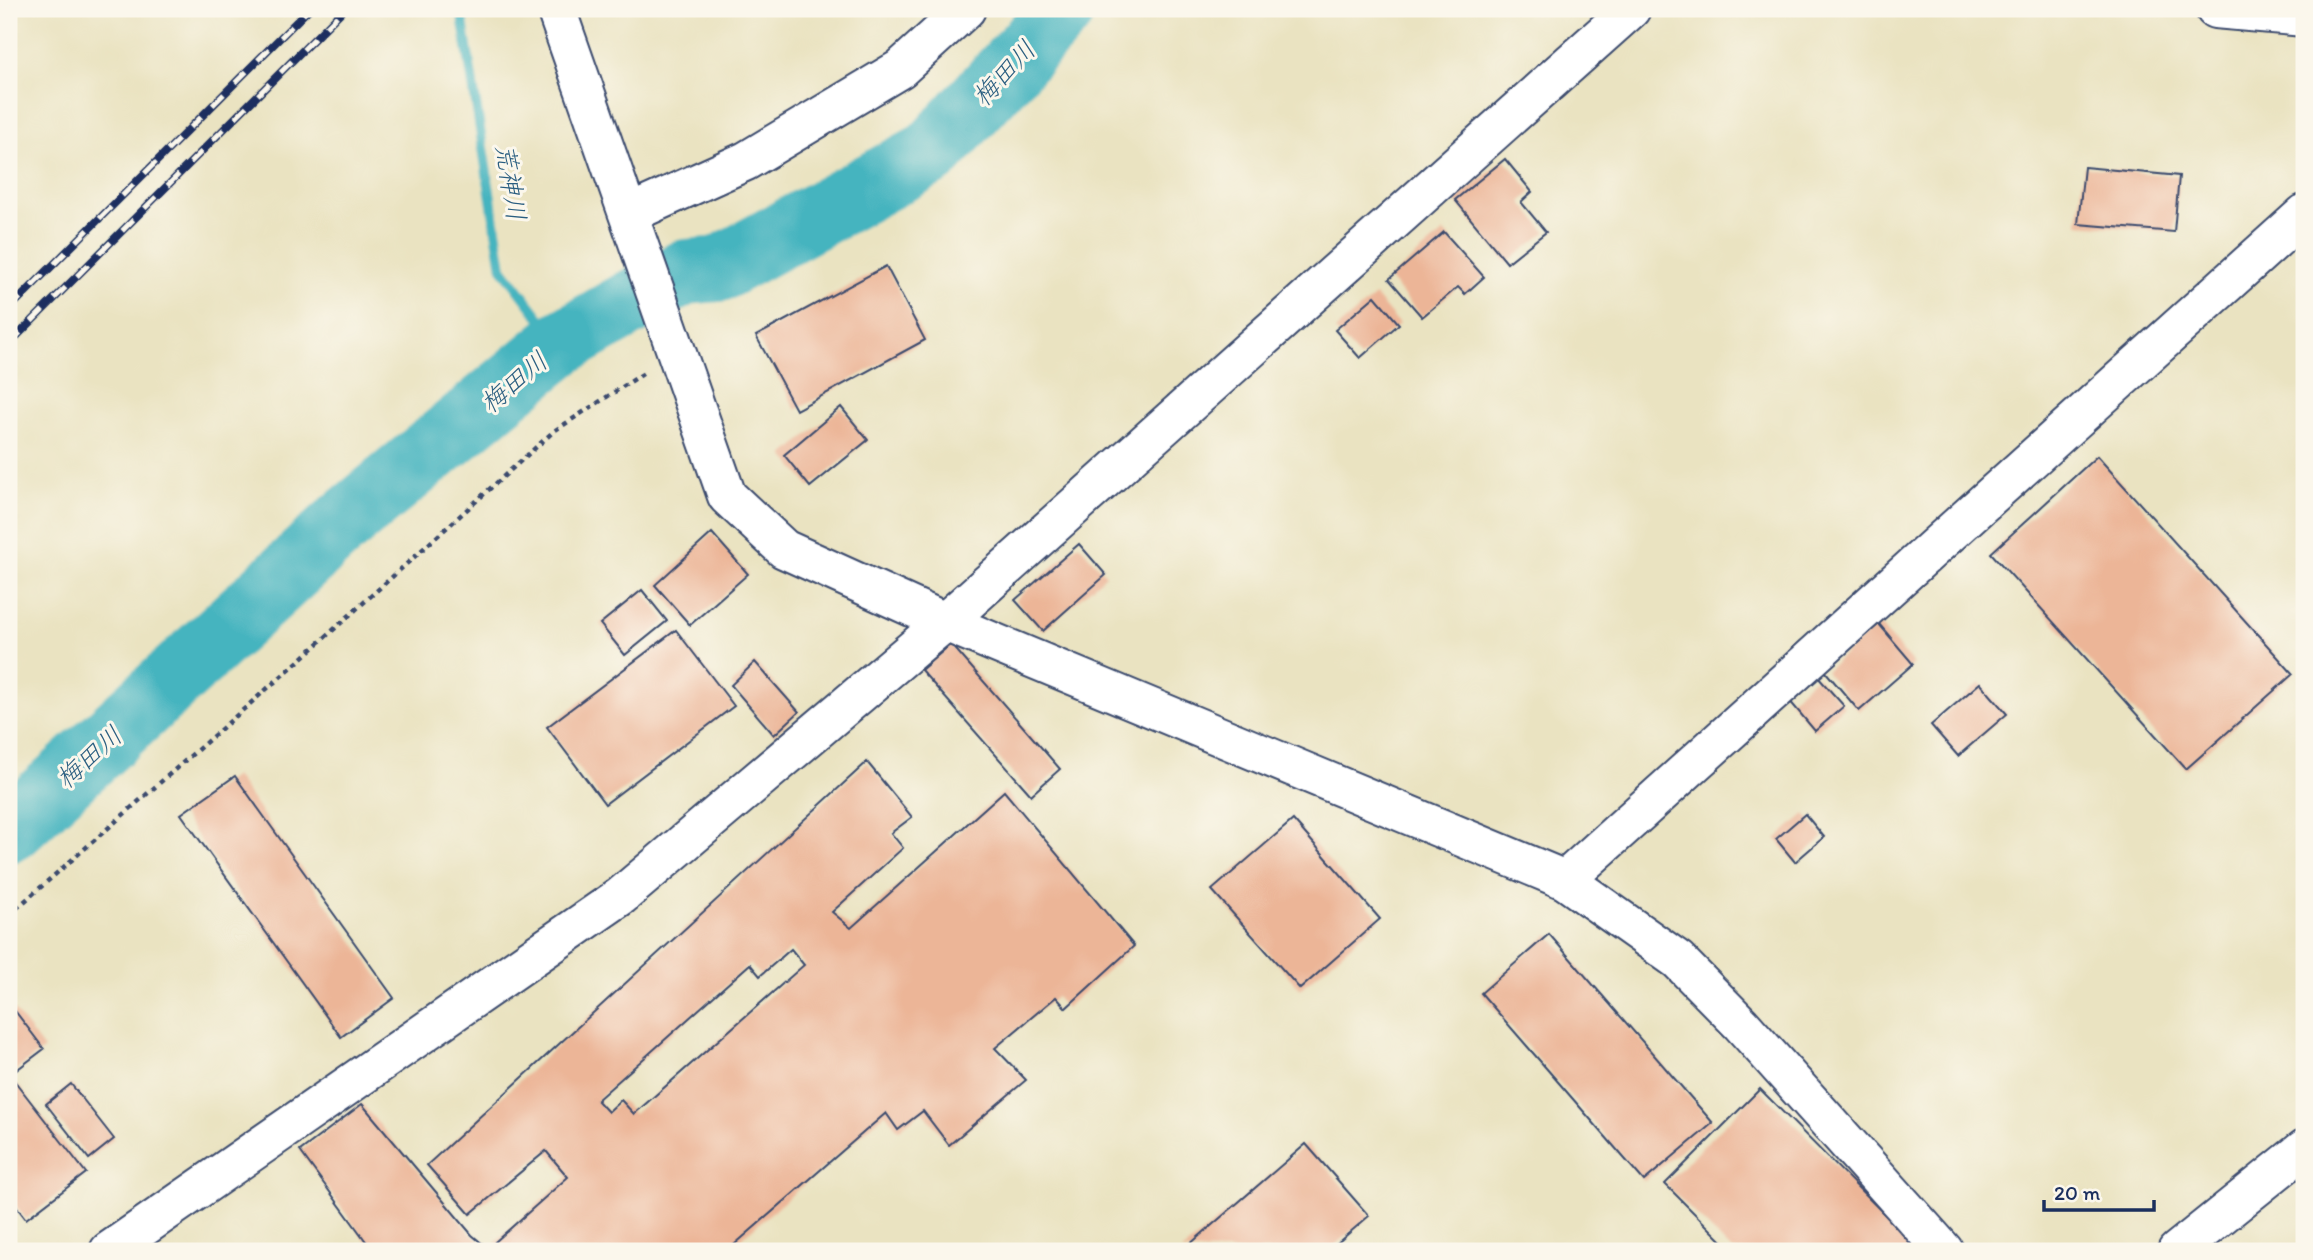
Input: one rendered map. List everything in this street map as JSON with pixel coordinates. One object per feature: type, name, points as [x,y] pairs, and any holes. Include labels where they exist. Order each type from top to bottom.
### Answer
[{"type":"street","points":[[556,9],[727,496],[784,549],[945,622],[1565,880],[1678,960],[1741,1024],[1944,1251]]},
{"type":"street","points":[[632,223],[746,161],[900,69],[966,9]]},
{"type":"street","points":[[109,1251],[621,896],[945,622],[1631,9]]},
{"type":"street","points":[[2215,9],[2304,17]]},
{"type":"street","points":[[1565,880],[2304,214]]},
{"type":"street","points":[[2177,1251],[2304,1149]]},
{"type":"path","points":[[9,915],[312,650],[554,432],[677,349]]},
{"type":"building","points":[[1505,159],[1532,192],[1521,202],[1546,232],[1507,263],[1455,200]]},
{"type":"building","points":[[2084,167],[2179,176],[2174,232],[2078,224]]},
{"type":"building","points":[[1444,232],[1484,277],[1465,294],[1458,287],[1422,317],[1389,279]]},
{"type":"building","points":[[886,266],[925,340],[796,410],[756,336]]},
{"type":"building","points":[[1375,296],[1399,324],[1360,358],[1335,330]]},
{"type":"building","points":[[841,407],[868,440],[810,487],[784,455]]},
{"type":"building","points":[[2097,456],[2293,674],[2186,769],[1991,553]]},
{"type":"building","points":[[712,533],[748,574],[690,625],[655,585]]},
{"type":"building","points":[[1079,544],[1106,575],[1043,631],[1015,600]]},
{"type":"building","points":[[642,590],[667,621],[625,655],[600,624]]},
{"type":"building","points":[[1879,624],[1913,664],[1859,711],[1825,671]]},
{"type":"building","points":[[676,630],[734,706],[605,804],[547,727]]},
{"type":"building","points":[[951,644],[1060,769],[1031,795],[921,670]]},
{"type":"building","points":[[755,662],[799,712],[774,735],[731,685]]},
{"type":"building","points":[[1817,676],[1844,706],[1815,731],[1789,700]]},
{"type":"building","points":[[1980,683],[2007,714],[1958,756],[1931,725]]},
{"type":"building","points":[[867,762],[912,817],[891,833],[903,848],[832,912],[851,928],[1004,791],[1134,946],[1066,1008],[1056,997],[995,1048],[1026,1080],[949,1145],[923,1111],[898,1130],[886,1113],[727,1251],[507,1251],[495,1242],[568,1177],[546,1151],[470,1214],[427,1165]],"holes":[[[791,949],[804,965],[634,1114],[621,1100],[608,1112],[597,1100],[750,964],[760,976]]]},
{"type":"building","points":[[235,776],[394,998],[341,1037],[181,814]]},
{"type":"building","points":[[1805,814],[1824,837],[1795,862],[1776,839]]},
{"type":"building","points":[[1293,820],[1380,919],[1300,989],[1212,890]]},
{"type":"building","points":[[1549,934],[1713,1123],[1644,1181],[1481,993]]},
{"type":"building","points":[[9,1003],[44,1049],[10,1075],[86,1173],[26,1219],[9,1197]]},
{"type":"building","points":[[71,1084],[114,1139],[89,1159],[46,1104]]},
{"type":"building","points":[[1760,1089],[1921,1251],[1732,1251],[1665,1184]]},
{"type":"building","points":[[362,1104],[472,1235],[491,1251],[373,1251],[300,1151]]},
{"type":"building","points":[[1306,1144],[1369,1216],[1328,1251],[1182,1251]]},
{"type":"waterway","name":"荒神川","points":[[461,9],[502,268],[560,344]]},
{"type":"waterway","name":"梅田川","points":[[9,830],[341,525],[560,344],[685,272],[719,269],[931,153],[1063,9]]},
{"type":"railway","points":[[9,309],[309,9]]},
{"type":"railway","points":[[9,344],[344,9]]}]
